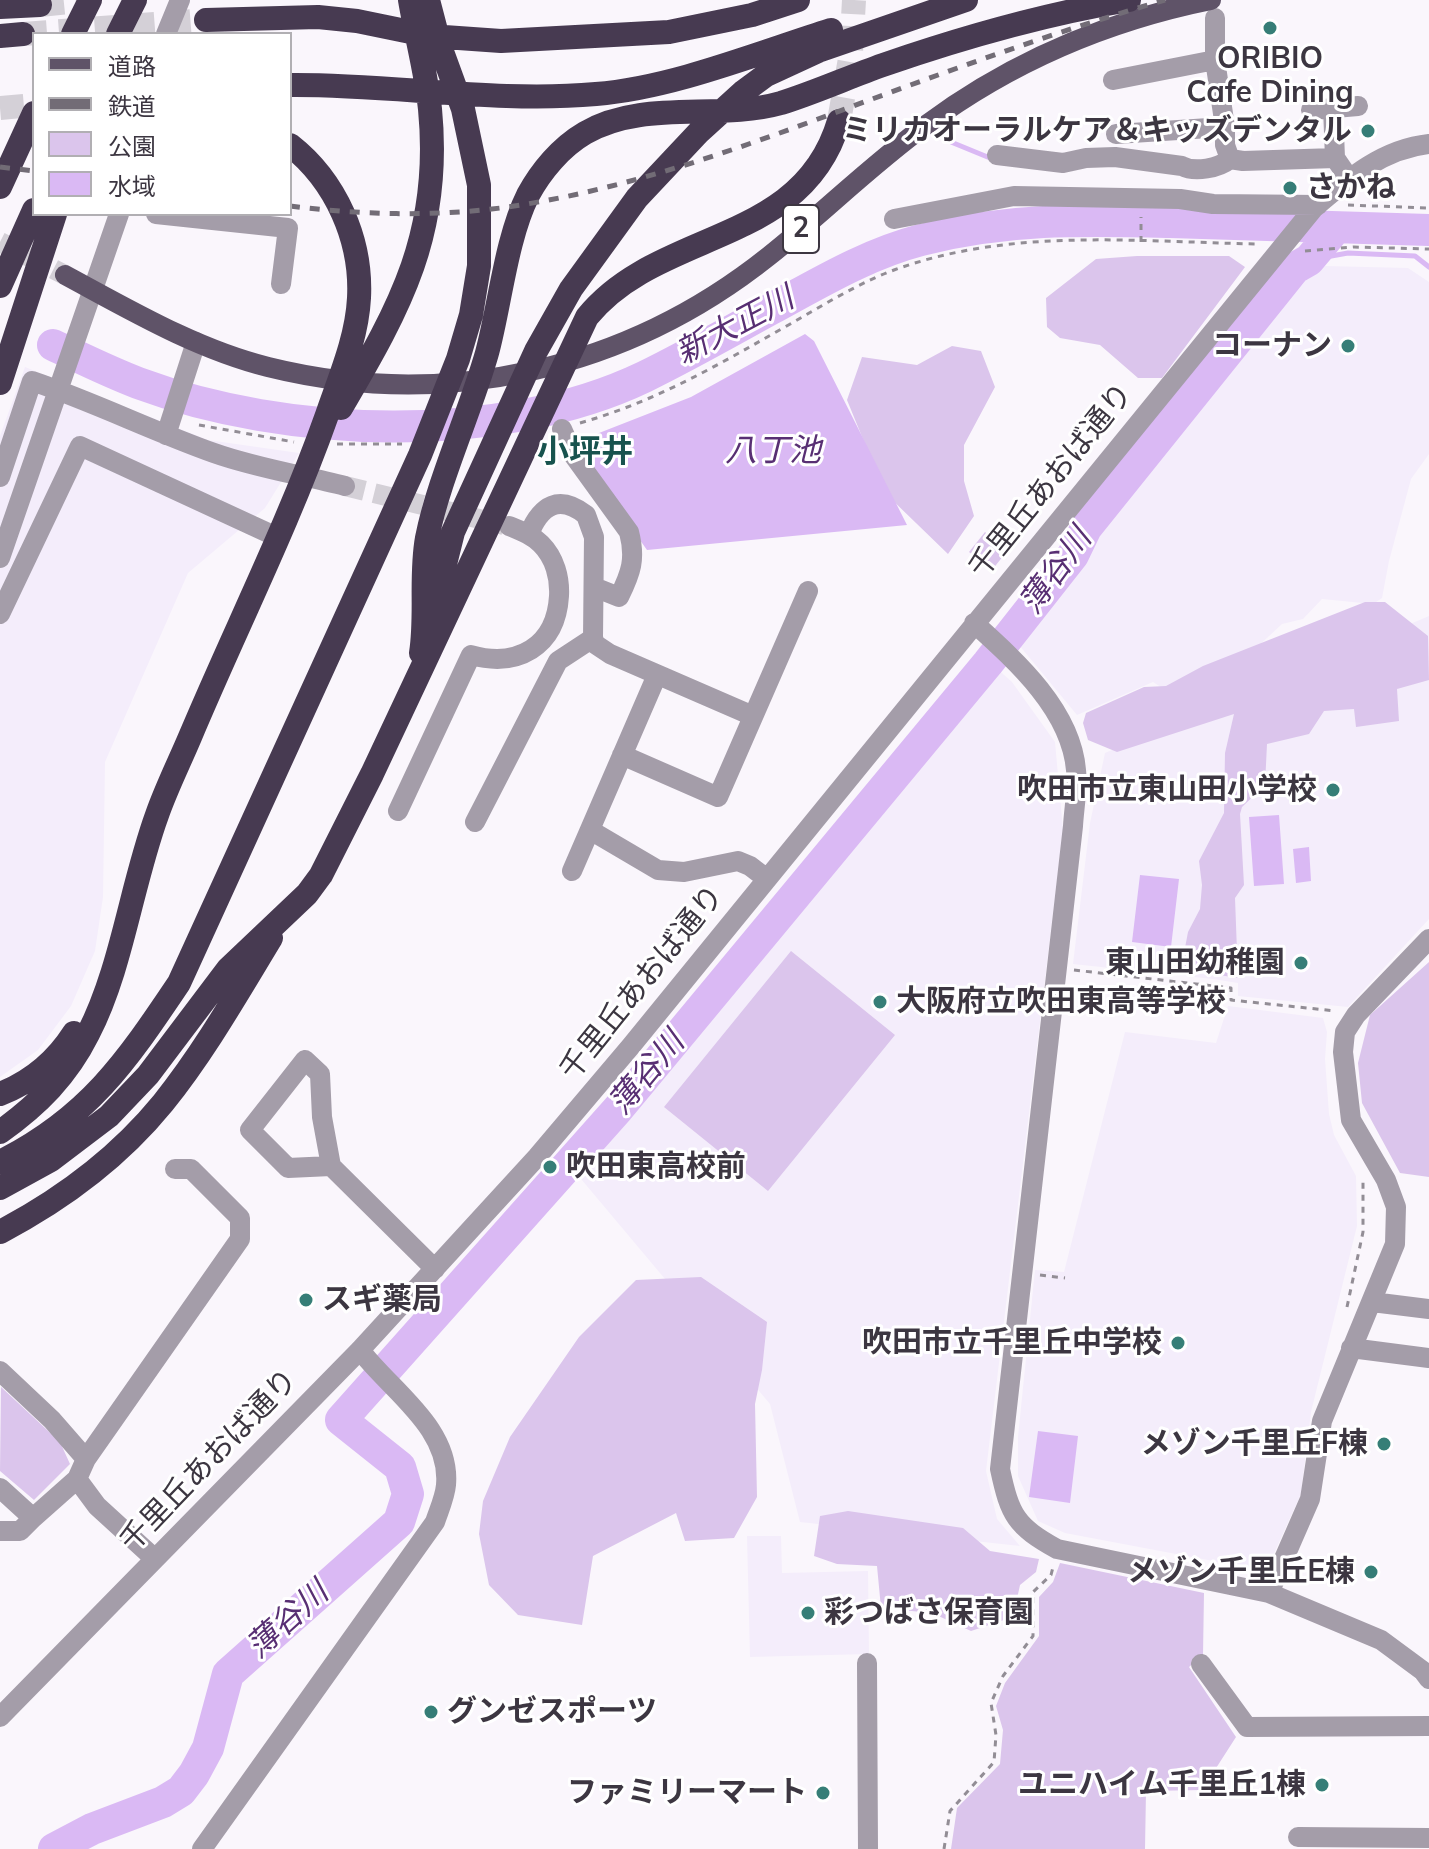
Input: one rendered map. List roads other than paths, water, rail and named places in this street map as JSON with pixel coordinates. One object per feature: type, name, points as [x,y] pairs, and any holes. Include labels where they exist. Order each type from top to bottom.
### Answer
[{"type":"highway","points":[[74,32],[90,0]]},
{"type":"highway","points":[[119,32],[135,0]]},
{"type":"highway","points":[[0,1132],[46,1096],[79,1051],[102,1004],[157,815],[298,490],[312,448],[358,359],[394,315],[418,255],[429,192],[430,108],[410,0]]},
{"type":"highway","points":[[0,1162],[47,1135],[96,1095],[142,1040],[179,983],[458,359],[476,292],[481,240],[479,185],[463,109],[440,46],[428,0]]},
{"type":"highway","points":[[206,20],[318,17],[357,21],[430,36],[501,41],[669,32],[713,25],[798,0]]},
{"type":"highway","points":[[292,85],[372,86],[508,95],[597,94],[658,83],[838,28],[954,0]]},
{"type":"highway","points":[[418,672],[448,545],[490,450],[536,351],[571,289],[637,198],[680,151],[743,92],[792,61],[966,0]]},
{"type":"highway","points":[[418,672],[427,539],[486,355],[526,199],[537,179],[566,147],[603,125],[648,114],[752,109],[800,97],[883,65],[1031,20],[1129,0]]},
{"type":"highway","points":[[0,7],[40,5]]},
{"type":"highway","points":[[0,187],[32,117]]},
{"type":"highway","points":[[0,1188],[51,1160],[109,1116],[148,1075],[228,969],[307,894],[333,856],[577,336],[600,301],[626,280],[777,207],[797,191],[825,158],[839,121]]},
{"type":"highway","points":[[292,147],[318,169],[332,190],[342,209],[356,254],[358,359]]},
{"type":"highway","points":[[0,286],[32,214]]},
{"type":"highway","points":[[0,383],[54,216]]},
{"type":"highway","points":[[0,1094],[36,1075],[78,1028],[128,910]]},
{"type":"highway","points":[[0,1232],[67,1192],[104,1162],[161,1105],[209,1039],[284,915]]},
{"type":"main road","name":"2","points":[[65,275],[196,342],[268,367],[365,383],[424,386],[494,379],[581,358],[641,335],[698,307],[767,258],[924,126],[1030,59],[1128,21],[1213,9]]},
{"type":"street","points":[[167,32],[180,0]]},
{"type":"street","points":[[1213,9],[1215,60],[1225,145],[1230,159]]},
{"type":"street","points":[[1113,80],[1215,60]]},
{"type":"street","points":[[1311,110],[1358,106]]},
{"type":"street","points":[[1333,108],[1335,158],[1348,177]]},
{"type":"street","points":[[1116,134],[1225,127]]},
{"type":"street","points":[[894,219],[1014,196],[1316,207],[1348,177],[1382,159],[1429,144]]},
{"type":"street","points":[[997,155],[1063,163],[1115,157],[1182,166],[1190,171],[1223,165],[1230,159],[1335,158]]},
{"type":"street","name":"千里丘あおば通り","points":[[0,1717],[360,1350],[556,1135],[974,623],[1272,245],[1316,207]]},
{"type":"street","points":[[0,558],[118,216]]},
{"type":"street","points":[[175,216],[288,228],[281,284]]},
{"type":"street","points":[[170,423],[196,342]]},
{"type":"street","points":[[0,477],[32,381],[86,400],[170,423],[218,455],[345,486]]},
{"type":"street","points":[[562,429],[574,456],[629,532],[632,546],[631,572],[619,597],[594,587]]},
{"type":"street","points":[[0,614],[80,446],[277,537]]},
{"type":"street","points":[[529,534],[535,519],[550,506],[567,504],[586,515],[594,537],[595,644],[610,654],[753,716]]},
{"type":"street","points":[[398,811],[471,655],[486,659],[512,658],[534,647],[551,628],[558,605],[558,578],[550,556],[529,534],[509,526]]},
{"type":"street","points":[[622,755],[718,797],[808,591]]},
{"type":"street","points":[[974,623],[1049,701],[1066,735],[1076,769],[1073,826],[1000,1469],[1007,1505],[1027,1532],[1057,1549],[1269,1593],[1381,1640],[1423,1671],[1429,1679]]},
{"type":"street","points":[[475,822],[558,661],[593,638]]},
{"type":"street","points":[[572,871],[657,675]]},
{"type":"street","points":[[590,830],[666,872],[684,872],[738,861],[767,879]]},
{"type":"street","points":[[1269,1593],[1310,1499],[1322,1421],[1395,1244],[1396,1207],[1386,1180],[1351,1120],[1343,1052],[1345,1032],[1356,1015],[1429,939]]},
{"type":"street","points":[[331,1166],[288,1168],[250,1130],[305,1060],[320,1074],[322,1117],[331,1166],[435,1269]]},
{"type":"street","points":[[0,1531],[20,1531],[77,1479],[86,1459],[240,1239],[240,1218],[191,1169],[175,1169]]},
{"type":"street","points":[[1372,1302],[1429,1309]]},
{"type":"street","points":[[1351,1348],[1429,1358]]},
{"type":"street","points":[[202,1849],[435,1522],[446,1485],[444,1452],[429,1427],[360,1350]]},
{"type":"street","points":[[0,1371],[52,1420],[86,1459]]},
{"type":"street","points":[[77,1479],[97,1506],[155,1559]]},
{"type":"street","points":[[0,1488],[33,1518]]},
{"type":"street","points":[[867,1663],[868,1849]]},
{"type":"street","points":[[1201,1664],[1247,1727],[1429,1726]]},
{"type":"street","points":[[1298,1837],[1429,1838]]},
{"type":"water","name":"八丁池","points":[[805,334],[814,341],[907,525],[647,550],[575,448],[576,442],[691,397]]},
{"type":"water","points":[[1279,815],[1284,884],[1254,886],[1249,817]]},
{"type":"water","points":[[1309,847],[1311,881],[1296,883],[1293,849]]},
{"type":"water","points":[[1140,875],[1179,879],[1171,947],[1132,942]]},
{"type":"water","points":[[1038,1431],[1078,1436],[1070,1503],[1029,1497]]},
{"type":"waterway","points":[[951,142],[990,158]]},
{"type":"waterway","name":"新大正川","points":[[53,345],[138,383],[196,401],[259,415],[325,423],[392,426],[460,424],[525,415],[587,399],[644,377],[862,261],[901,246],[953,233],[1014,224],[1075,221],[1429,230]]},
{"type":"waterway","name":"薄谷川","points":[[54,1849],[92,1829],[163,1802],[181,1791],[208,1748],[228,1674],[399,1522],[408,1494],[400,1467],[341,1420],[618,1109],[988,663],[1073,555],[1086,528],[1295,268],[1309,260],[1336,228]]},
{"type":"waterway","points":[[1309,260],[1348,253],[1415,256],[1429,267]]},
{"type":"tunnel","points":[[40,5],[87,0]]},
{"type":"tunnel","points":[[839,121],[851,53],[854,0]]},
{"type":"tunnel","points":[[49,32],[206,20]]},
{"type":"tunnel","points":[[23,34],[32,33]]},
{"type":"tunnel","points":[[0,108],[32,105]]},
{"type":"tunnel","points":[[0,242],[65,275]]},
{"type":"tunnel","points":[[345,486],[504,525]]},
{"type":"railway","points":[[292,206],[371,213],[454,212],[508,207],[594,190],[721,154],[1004,52],[1165,0]]},
{"type":"railway","points":[[0,167],[32,171]]},
{"type":"place","name":"ORIBIO Cafe Dining","points":[[1270,28]]},
{"type":"place","name":"ミリカオーラルケア＆キッズデンタル","points":[[1368,131]]},
{"type":"place","name":"さかね","points":[[1290,188]]},
{"type":"place","name":"コーナン","points":[[1348,346]]},
{"type":"place","name":"吹田市立東山田小学校","points":[[1333,790]]},
{"type":"place","name":"東山田幼稚園","points":[[1301,963]]},
{"type":"place","name":"大阪府立吹田東高等学校","points":[[880,1002]]},
{"type":"place","name":"吹田東高校前","points":[[550,1167]]},
{"type":"place","name":"スギ薬局","points":[[306,1300]]},
{"type":"place","name":"吹田市立千里丘中学校","points":[[1178,1343]]},
{"type":"place","name":"メゾン千里丘F棟","points":[[1384,1444]]},
{"type":"place","name":"メゾン千里丘E棟","points":[[1371,1572]]},
{"type":"place","name":"彩つばさ保育園","points":[[808,1613]]},
{"type":"place","name":"グンゼスポーツ","points":[[431,1712]]},
{"type":"place","name":"ユニハイム千里丘1棟","points":[[1322,1785]]},
{"type":"place","name":"ファミリーマート","points":[[823,1793]]},
{"type":"district","name":"小坪井","points":[[585,452]]}]
